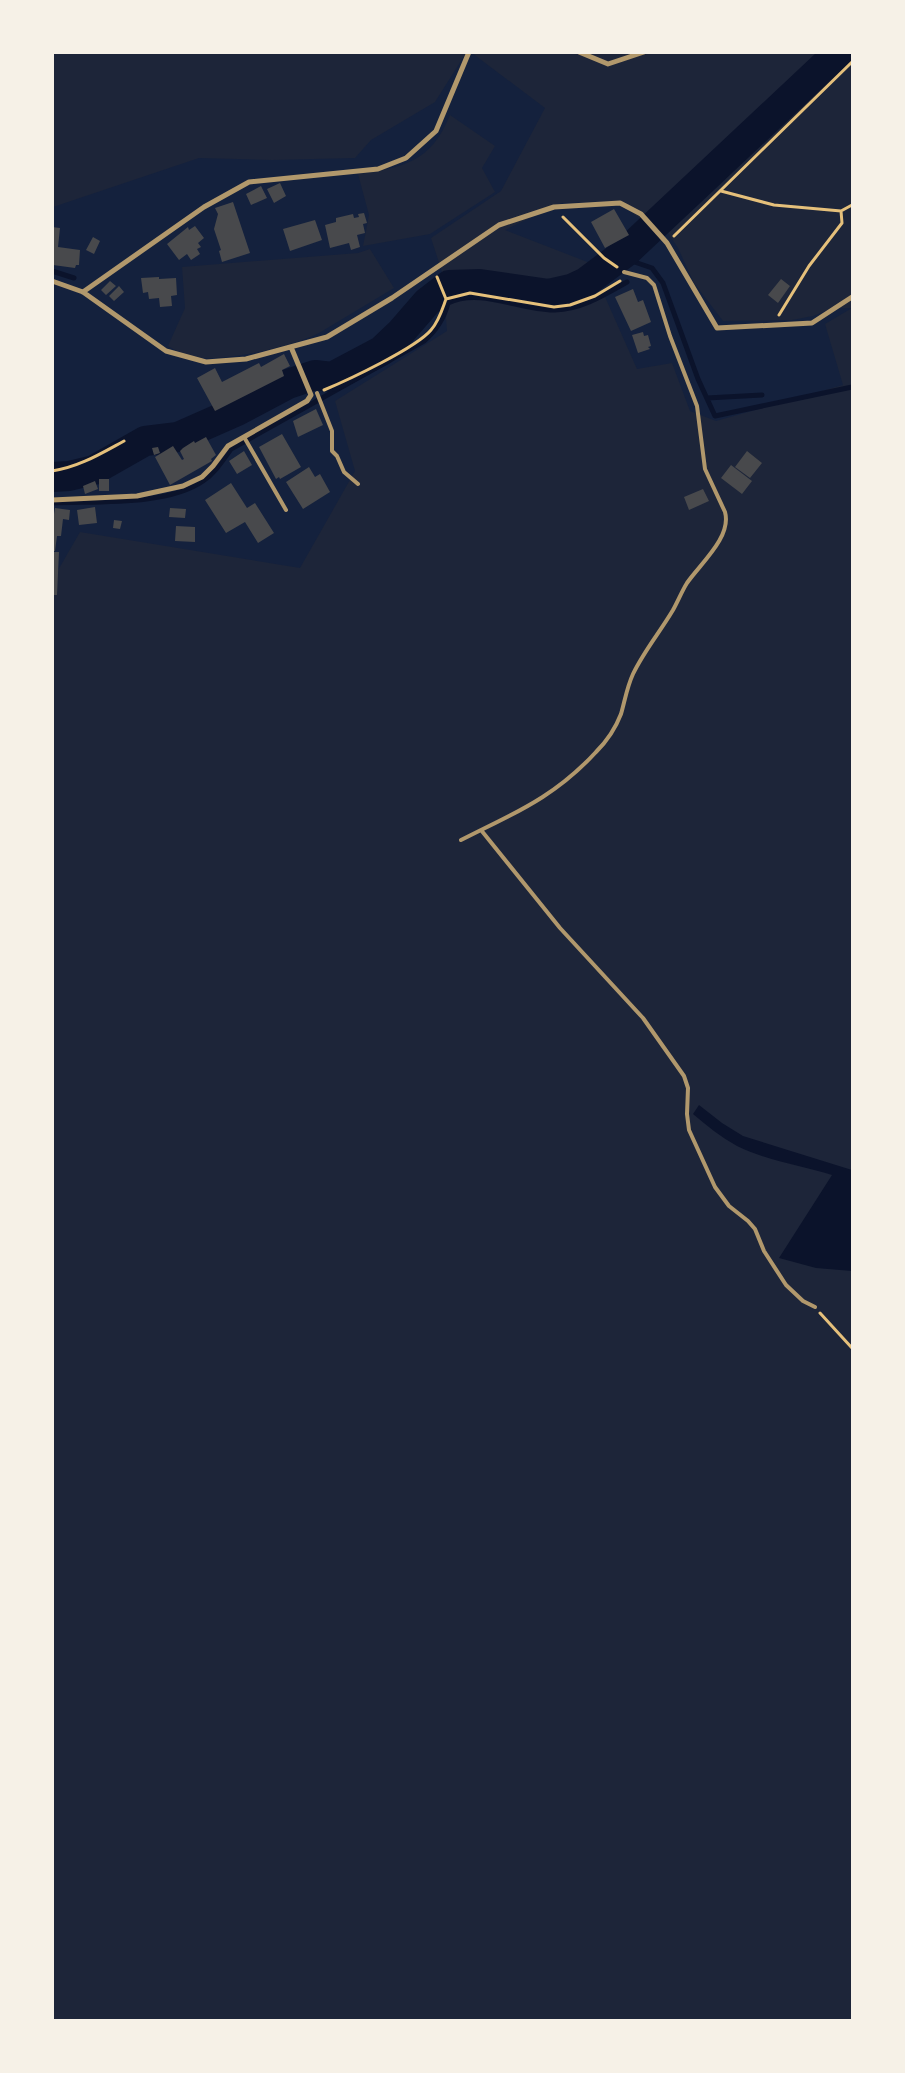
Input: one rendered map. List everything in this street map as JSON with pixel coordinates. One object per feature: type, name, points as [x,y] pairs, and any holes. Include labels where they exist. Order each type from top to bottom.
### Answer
[{"type":"street","points":[[83,292],[204,207],[249,182],[378,169],[406,158],[436,131],[469,52]]},
{"type":"street","points":[[579,52],[608,64],[644,52]]},
{"type":"street","points":[[52,281],[83,292],[166,351],[206,362],[246,359],[327,337],[392,298],[499,225],[554,207],[620,202],[641,214],[667,243],[718,328],[812,323],[852,296]]},
{"type":"street","points":[[52,500],[137,496],[183,486],[202,477],[228,446],[245,440],[307,401],[310,395],[290,348]]},
{"type":"lane","points":[[461,840],[531,806],[580,770],[598,750],[611,732],[620,714],[627,688],[645,652],[673,611],[687,583],[709,558],[726,526],[725,512],[705,469],[697,406],[670,336],[654,285],[647,278],[624,272]]},
{"type":"lane","points":[[319,397],[332,431],[332,451],[338,456],[344,472],[358,484]]},
{"type":"lane","points":[[245,440],[286,510]]},
{"type":"lane","points":[[481,830],[560,928],[642,1018],[684,1076],[688,1088],[689,1130],[715,1187],[729,1206],[755,1229],[764,1251],[786,1285],[804,1301],[815,1307]]},
{"type":"path","points":[[667,243],[852,62]]},
{"type":"path","points":[[721,191],[774,205],[841,211],[852,205]]},
{"type":"path","points":[[554,207],[604,258],[624,272]]},
{"type":"path","points":[[772,326],[809,266],[842,222],[841,211]]},
{"type":"path","points":[[446,298],[470,293],[554,307],[570,305],[596,296],[625,278],[629,272]]},
{"type":"path","points":[[319,397],[342,382],[419,340],[430,331],[437,321],[446,298],[441,286]]},
{"type":"path","points":[[52,471],[71,468],[124,442]]},
{"type":"path","points":[[815,1307],[852,1348]]},
{"type":"shaded area","points":[[52,53],[466,53],[435,102],[371,140],[355,158],[272,160],[199,158],[53,207]]},
{"type":"shaded area","points":[[472,53],[831,53],[645,223],[617,201],[562,203],[505,230],[590,263],[637,369],[672,363],[690,411],[716,421],[843,385],[825,324],[852,308],[852,2020],[53,2020],[53,579],[80,532],[300,568],[355,471],[335,401],[447,331],[442,272],[431,238],[501,191],[545,108]]},
{"type":"shaded area","points":[[850,53],[852,53],[852,308],[833,308],[813,316],[792,320],[723,321],[694,283],[678,248],[668,233],[726,179],[721,172]]},
{"type":"shaded area","points":[[450,115],[495,146],[482,168],[495,192],[430,234],[363,246],[369,215],[358,174],[403,165],[414,160],[434,143],[443,131]]},
{"type":"shaded area","points":[[370,249],[394,288],[319,333],[277,348],[229,357],[201,358],[184,354],[168,346],[185,308],[182,267],[358,253]]},
{"type":"shaded area","points":[[699,1105],[743,1136],[852,1170],[852,1271],[816,1268],[779,1258],[832,1175],[771,1159],[737,1146],[693,1114]]},
{"type":"building","points":[[280,183],[286,196],[274,203],[267,189]]},
{"type":"building","points":[[261,186],[267,198],[251,205],[246,194]]},
{"type":"building","points":[[233,202],[250,253],[222,262],[219,251],[221,250],[214,229],[218,214],[215,208]]},
{"type":"building","points":[[614,209],[629,235],[605,248],[591,222]]},
{"type":"building","points":[[364,213],[367,223],[363,224],[365,233],[357,235],[360,247],[351,250],[349,243],[330,248],[325,225],[336,222],[336,218],[353,214],[354,218],[359,217],[358,214]]},
{"type":"building","points":[[315,220],[322,240],[290,251],[283,229]]},
{"type":"building","points":[[195,226],[204,238],[198,243],[201,247],[197,249],[200,254],[191,260],[187,254],[179,260],[167,244],[188,227],[189,230]]},
{"type":"building","points":[[52,227],[60,228],[58,247],[80,250],[79,265],[76,265],[75,268],[53,265]]},
{"type":"building","points":[[93,237],[100,241],[94,254],[86,250]]},
{"type":"building","points":[[159,277],[159,279],[176,278],[177,295],[171,296],[172,306],[160,307],[159,298],[149,299],[148,292],[143,293],[141,278]]},
{"type":"building","points":[[781,279],[790,286],[778,303],[768,295]]},
{"type":"building","points":[[110,281],[116,286],[106,295],[101,290]]},
{"type":"building","points":[[119,286],[124,292],[114,301],[109,296]]},
{"type":"building","points":[[633,289],[638,302],[643,300],[651,322],[631,331],[615,297]]},
{"type":"building","points":[[643,332],[644,336],[648,335],[651,346],[648,347],[650,349],[638,353],[632,335]]},
{"type":"building","points":[[284,354],[290,366],[282,370],[284,376],[215,411],[197,378],[215,368],[222,382],[259,363],[261,367]]},
{"type":"building","points":[[316,409],[323,425],[298,437],[293,421]]},
{"type":"building","points":[[282,434],[301,467],[280,479],[279,477],[276,479],[259,447]]},
{"type":"building","points":[[206,437],[216,455],[211,459],[212,461],[170,485],[155,457],[173,446],[182,460],[184,459],[180,451],[183,448],[194,441],[195,443]]},
{"type":"building","points":[[158,447],[160,453],[154,455],[152,448]]},
{"type":"building","points":[[244,451],[252,465],[237,474],[229,461]]},
{"type":"building","points":[[747,451],[762,463],[750,478],[735,467]]},
{"type":"building","points":[[731,465],[752,481],[742,494],[721,478]]},
{"type":"building","points":[[309,467],[315,477],[320,474],[330,492],[303,509],[286,482]]},
{"type":"building","points":[[99,479],[109,479],[109,491],[99,491]]},
{"type":"building","points":[[95,481],[98,489],[85,494],[83,486]]},
{"type":"building","points":[[231,483],[247,508],[255,503],[274,533],[258,543],[245,522],[226,533],[205,500]]},
{"type":"building","points":[[703,489],[709,501],[689,510],[684,497]]},
{"type":"building","points":[[95,507],[97,523],[79,525],[77,510]]},
{"type":"building","points":[[55,508],[70,510],[69,520],[63,519],[61,536],[57,536],[55,551],[52,551],[52,514],[54,514]]},
{"type":"building","points":[[170,508],[186,509],[185,518],[169,517]]},
{"type":"building","points":[[114,520],[122,521],[120,529],[113,528]]},
{"type":"building","points":[[176,526],[195,527],[195,542],[175,541]]},
{"type":"building","points":[[52,552],[59,552],[57,595],[52,595]]},
{"type":"waterway","points":[[52,477],[69,476],[94,470],[145,441],[178,437],[237,411],[288,384],[315,375],[332,377],[381,351],[401,332],[427,302],[449,285],[480,284],[549,294],[571,289],[586,282],[626,252],[839,52]]},
{"type":"waterway","points":[[620,257],[652,268],[663,283],[698,379],[715,416],[852,387]]},
{"type":"waterway","points":[[52,271],[74,278]]},
{"type":"waterway","points":[[52,503],[130,501],[170,495],[188,489],[211,474],[231,449],[424,341],[439,324],[448,303],[474,297],[542,309],[565,309],[584,304],[627,282]]},
{"type":"waterway","points":[[707,398],[762,395]]}]
